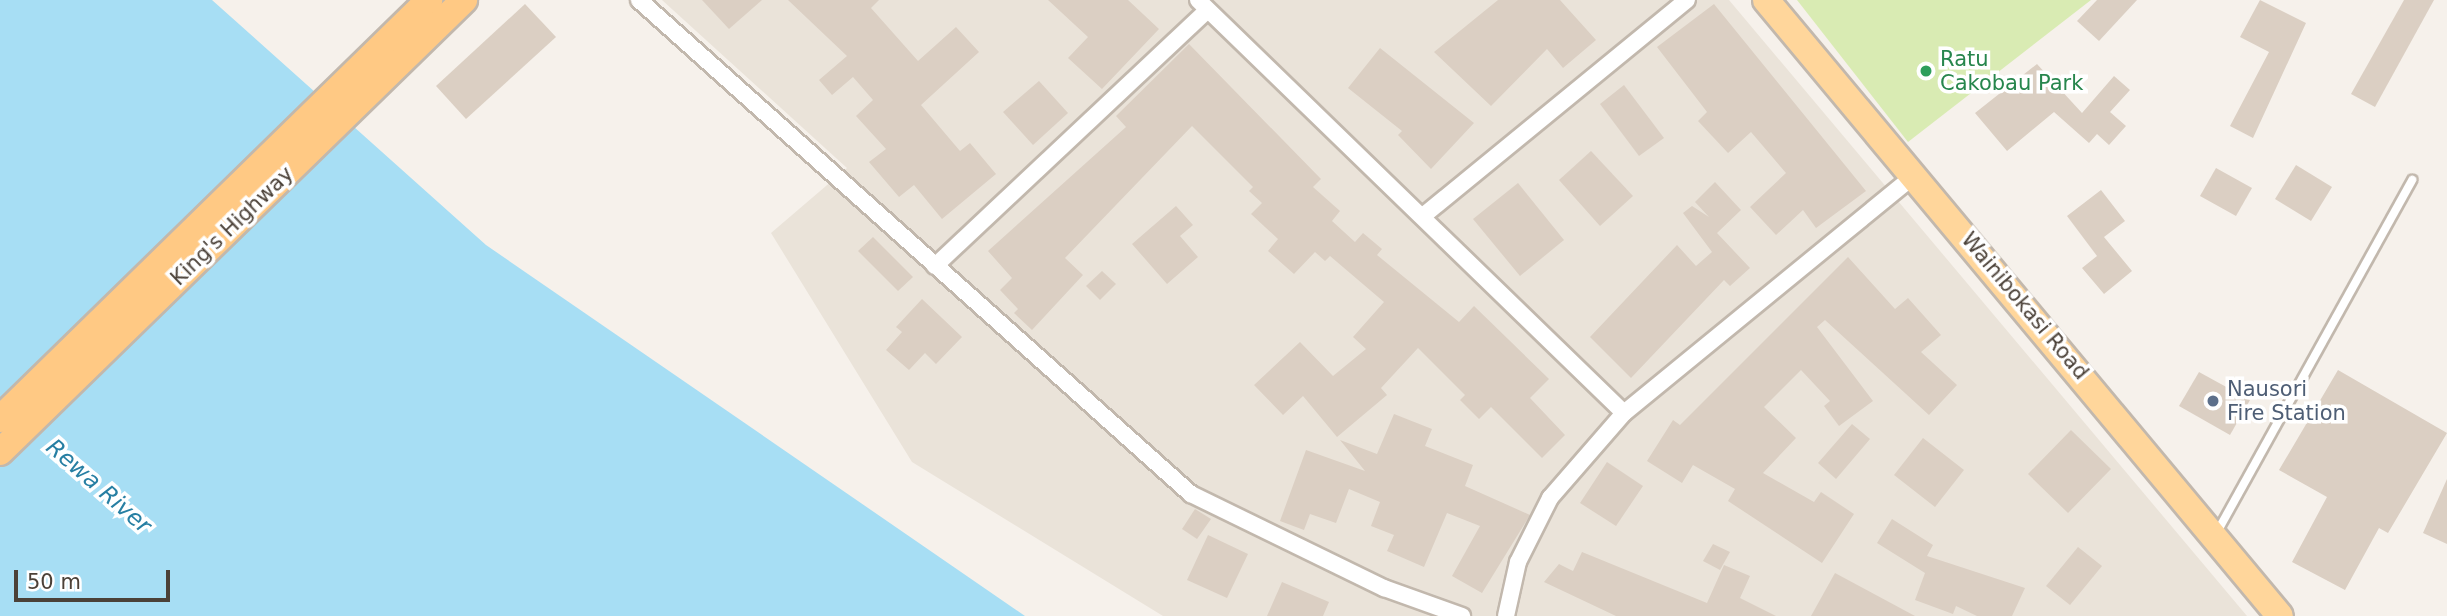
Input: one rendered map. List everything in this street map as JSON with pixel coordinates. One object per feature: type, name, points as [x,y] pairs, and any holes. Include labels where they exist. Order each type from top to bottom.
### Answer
[{"type":"highway","name":"King's Highway","points":[[0,419],[426,14],[464,0]]},
{"type":"highway","name":"King's Highway","points":[[0,452],[426,14]]},
{"type":"main road","name":"Wainibokasi Road","points":[[1766,0],[1916,174],[2280,616]]},
{"type":"street","points":[[639,0],[1191,494],[1384,588],[1462,616]]},
{"type":"street","points":[[1423,216],[1687,0]]},
{"type":"street","points":[[935,266],[1203,5],[1624,413]]},
{"type":"street","points":[[1506,616],[1518,562],[1550,498],[1624,413],[1916,174]]},
{"type":"lane","points":[[2215,537],[2412,180]]},
{"type":"shaded area","points":[[662,0],[1729,0],[2247,616],[1163,616],[912,462],[771,233],[847,168]]},
{"type":"green space","name":"Ratu Cakobau Park","points":[[1797,0],[2091,0],[1908,142]]},
{"type":"water","name":"Rewa River","points":[[0,0],[212,0],[486,245],[1025,616],[0,616]]},
{"type":"building","points":[[702,0],[762,0],[729,29]]},
{"type":"building","points":[[788,0],[879,0],[871,8],[918,61],[956,27],[979,52],[921,105],[960,151],[970,143],[996,174],[942,219],[914,185],[899,197],[869,162],[886,149],[856,116],[873,100],[853,77],[832,95],[819,80],[847,56]]},
{"type":"building","points":[[1048,0],[1128,0],[1159,29],[1102,89],[1068,58],[1088,37]]},
{"type":"building","points":[[1498,0],[1560,0],[1596,40],[1563,68],[1547,49],[1491,106],[1434,52]]},
{"type":"building","points":[[2097,0],[2137,0],[2099,41],[2077,21]]},
{"type":"building","points":[[2260,0],[2306,23],[2253,138],[2230,126],[2269,52],[2240,37]]},
{"type":"building","points":[[2404,0],[2434,0],[2375,107],[2351,94]]},
{"type":"building","points":[[525,4],[556,37],[466,119],[436,86]]},
{"type":"building","points":[[1714,4],[1866,191],[1816,228],[1803,210],[1776,235],[1750,207],[1786,173],[1751,132],[1728,153],[1698,121],[1707,112],[1657,47]]},
{"type":"building","points":[[1189,44],[1321,179],[1313,187],[1340,211],[1332,221],[1355,242],[1363,233],[1382,249],[1377,255],[1459,322],[1474,306],[1549,379],[1530,398],[1565,435],[1542,458],[1491,407],[1479,419],[1460,400],[1465,395],[1418,348],[1381,388],[1387,395],[1337,437],[1303,396],[1283,415],[1254,385],[1300,342],[1333,376],[1366,349],[1353,337],[1384,302],[1330,256],[1325,261],[1315,252],[1294,274],[1268,251],[1278,239],[1251,214],[1262,203],[1249,191],[1253,187],[1192,126],[1065,258],[1083,275],[1032,330],[1014,313],[1018,309],[1000,290],[1012,278],[988,251],[1126,127],[1116,116]]},
{"type":"building","points":[[1380,48],[1474,123],[1431,169],[1398,135],[1402,131],[1348,88]]},
{"type":"building","points":[[2037,64],[2082,113],[2114,76],[2130,90],[2110,112],[2126,126],[2109,145],[2097,134],[2089,143],[2054,112],[2007,151],[1975,113]]},
{"type":"building","points":[[1039,81],[1068,113],[1033,145],[1003,112]]},
{"type":"building","points":[[1624,85],[1664,138],[1639,156],[1600,104]]},
{"type":"building","points":[[1591,151],[1633,196],[1600,226],[1559,180]]},
{"type":"building","points":[[2296,165],[2332,187],[2311,221],[2275,199]]},
{"type":"building","points":[[2216,168],[2252,188],[2236,216],[2200,196]]},
{"type":"building","points":[[1715,182],[1741,210],[1717,233],[1750,268],[1730,286],[1724,280],[1631,378],[1590,337],[1677,245],[1696,266],[1712,252],[1683,213],[1692,206],[1709,217],[1695,202]]},
{"type":"building","points":[[1518,183],[1564,240],[1520,276],[1473,219]]},
{"type":"building","points":[[2101,190],[2125,221],[2104,237],[2132,271],[2104,294],[2082,268],[2097,256],[2067,216]]},
{"type":"building","points":[[1176,206],[1193,225],[1180,236],[1198,257],[1167,284],[1132,244]]},
{"type":"building","points":[[873,237],[913,277],[898,291],[858,251]]},
{"type":"building","points":[[1848,257],[1895,309],[1908,298],[1941,335],[1921,352],[1957,385],[1929,415],[1825,320],[1817,327],[1873,401],[1839,426],[1824,406],[1830,401],[1801,370],[1764,407],[1796,438],[1763,473],[1814,502],[1821,492],[1854,514],[1822,563],[1728,501],[1735,489],[1693,465],[1682,483],[1647,461],[1673,420],[1680,425]]},
{"type":"building","points":[[1102,271],[1116,284],[1100,300],[1086,286]]},
{"type":"building","points":[[922,299],[962,337],[936,364],[925,353],[909,370],[886,350],[902,332],[896,327]]},
{"type":"building","points":[[2338,370],[2447,433],[2388,533],[2379,528],[2345,590],[2292,562],[2327,497],[2279,470]]},
{"type":"building","name":"Nausori Fire Station","points":[[2199,372],[2250,400],[2230,435],[2179,406]]},
{"type":"building","points":[[1394,414],[1432,429],[1425,446],[1473,465],[1465,486],[1530,515],[1482,593],[1452,576],[1480,526],[1447,513],[1424,567],[1387,551],[1394,535],[1371,526],[1380,502],[1349,489],[1336,523],[1310,514],[1304,530],[1280,521],[1306,450],[1365,471],[1340,440],[1377,454]]},
{"type":"building","points":[[1852,424],[1870,439],[1836,479],[1818,463]]},
{"type":"building","points":[[2071,430],[2111,469],[2068,513],[2028,474]]},
{"type":"building","points":[[1923,438],[1964,470],[1935,507],[1894,475]]},
{"type":"building","points":[[1607,462],[1643,486],[1616,526],[1580,503]]},
{"type":"building","points":[[2447,479],[2447,544],[2423,533]]},
{"type":"building","points":[[1195,509],[1211,519],[1197,539],[1182,529]]},
{"type":"building","points":[[1892,519],[1933,545],[1927,556],[2025,588],[2012,616],[1977,616],[1956,606],[1953,614],[1915,600],[1925,573],[1877,543]]},
{"type":"building","points":[[1208,535],[1248,554],[1227,598],[1187,580]]},
{"type":"building","points":[[1713,544],[1730,552],[1720,570],[1703,561]]},
{"type":"building","points":[[2078,547],[2102,566],[2070,605],[2046,586]]},
{"type":"building","points":[[1582,552],[1707,603],[1724,565],[1750,576],[1740,598],[1776,616],[1616,616],[1544,582],[1559,564],[1573,571]]},
{"type":"building","points":[[1835,573],[1915,616],[1811,616]]},
{"type":"building","points":[[1282,582],[1329,602],[1323,616],[1267,616]]},
{"type":"place","name":"Ratu Cakobau Park","points":[[1926,71]]},
{"type":"place","name":"Nausori Fire Station","points":[[2213,401]]}]
